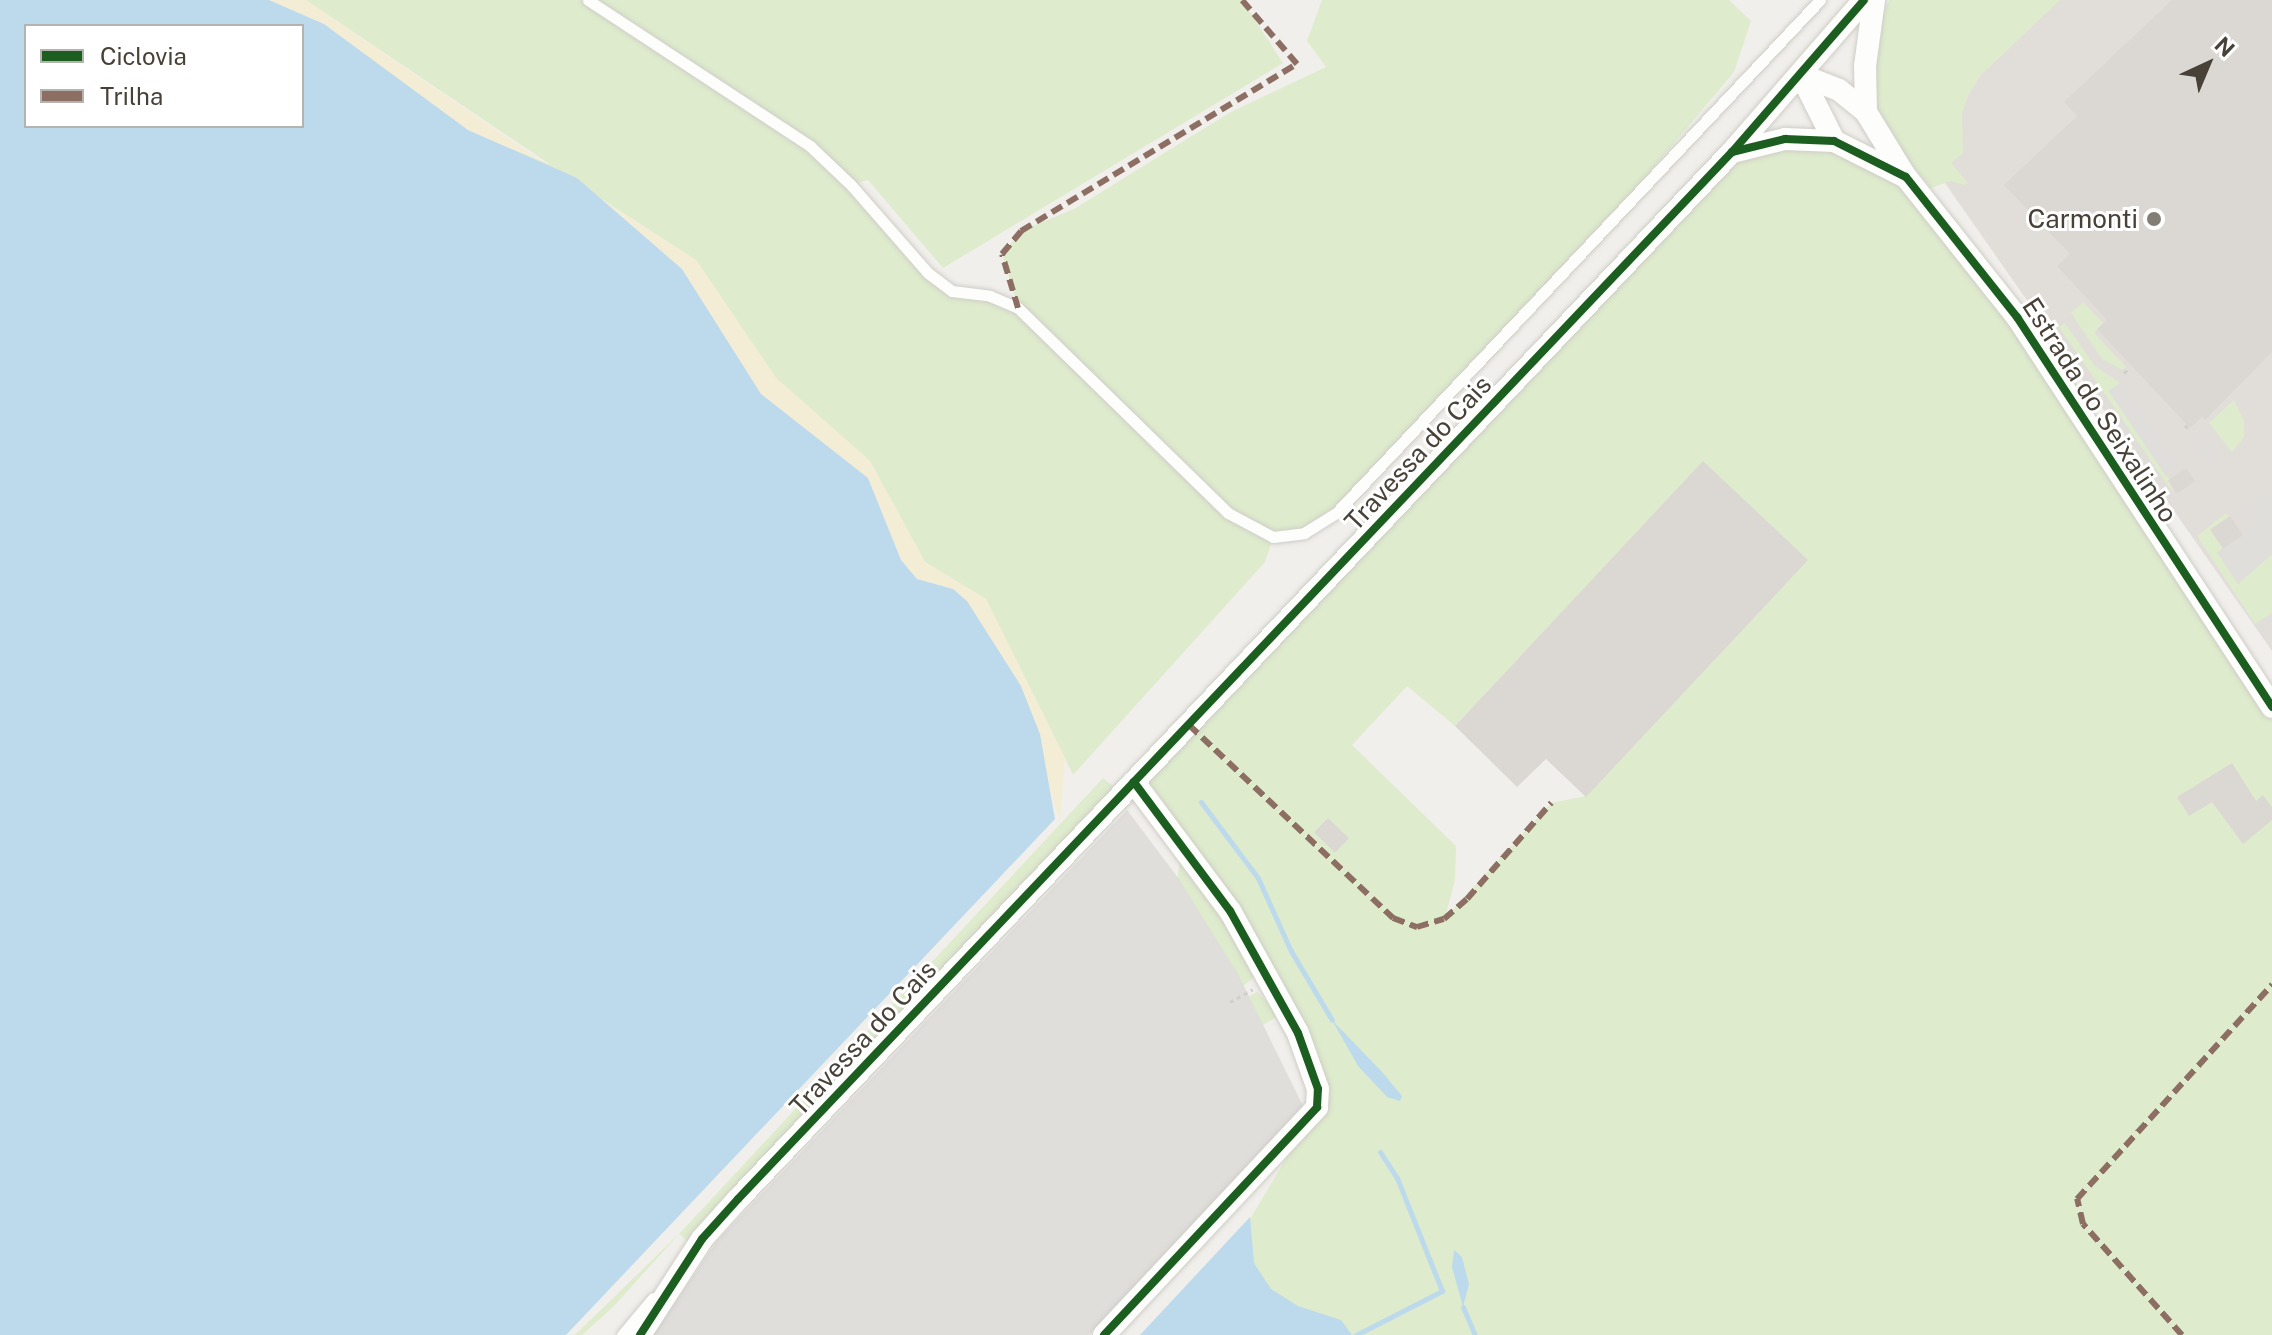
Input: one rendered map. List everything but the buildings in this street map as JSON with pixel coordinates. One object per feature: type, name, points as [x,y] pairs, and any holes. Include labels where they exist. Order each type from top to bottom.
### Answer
[{"type":"street","name":"Travessa do Cais","points":[[640,1335],[702,1239],[1732,152],[1864,0]]},
{"type":"street","points":[[1866,112],[1865,66],[1874,0]]},
{"type":"street","points":[[1801,75],[1839,90],[1866,112],[1906,177]]},
{"type":"street","points":[[1801,75],[1834,141]]},
{"type":"street","name":"Estrada do Seixalinho","points":[[1732,152],[1785,139],[1834,141],[1906,177],[2017,317],[2272,707]]},
{"type":"street","points":[[1104,1335],[1317,1107],[1318,1089],[1298,1033],[1230,911],[1134,782]]},
{"type":"lane","points":[[588,0],[810,146],[928,273],[952,291],[990,296],[1018,308],[1228,513],[1273,537],[1304,533],[1336,513],[1820,0]]},
{"type":"lane","points":[[622,1335],[702,1239]]},
{"type":"shaded area","points":[[1908,0],[2272,0],[2272,651],[1896,113]]},
{"type":"shaded area","points":[[2120,383],[2178,468],[2166,476],[2108,391]]},
{"type":"shaded area","points":[[2198,428],[2223,459],[2213,467],[2188,436]]},
{"type":"shaded area","points":[[2272,491],[2272,554],[2238,584],[2217,552],[2253,528],[2241,510]]},
{"type":"shaded area","points":[[1127,810],[1179,879],[1238,974],[1304,1108],[1089,1335],[653,1335],[717,1241]]},
{"type":"green space","points":[[0,0],[266,0],[303,24],[24,24],[24,127]]},
{"type":"green space","points":[[306,0],[1242,0],[1283,63],[943,268],[868,180],[852,184],[952,291],[1018,306],[1002,254],[1021,231],[1074,209],[1229,113],[1326,67],[1307,41],[1322,0],[1729,0],[1751,21],[1734,72],[1582,252],[1336,513],[1304,533],[1273,538],[1265,562],[1073,775],[986,599],[925,562],[870,461],[776,378],[696,260],[597,196],[252,1335],[24,128],[304,128],[304,25],[467,131],[551,165]]},
{"type":"green space","points":[[1889,0],[2060,0],[1981,75],[1969,94],[1962,113],[1963,153],[1951,163],[1968,183],[1964,185],[1951,181],[1931,188],[1897,148],[1875,107],[1876,32]]},
{"type":"green space","points":[[1834,141],[1906,177],[2017,317],[2272,707],[2272,1335],[1141,1335],[1250,1219],[1317,1107],[1298,1033],[1134,782],[1732,152]],"holes":[[[1703,462],[1586,796],[1551,803],[1445,918],[1455,880],[1456,846],[1352,745],[1407,686],[1455,726]]]},
{"type":"green space","points":[[2083,302],[2103,323],[2094,333],[2126,367],[2122,370],[2102,359],[2071,313]]},
{"type":"green space","points":[[2065,323],[2094,365],[2120,383],[2109,391],[2169,479],[2173,493],[2059,327]]},
{"type":"green space","points":[[2234,400],[2244,421],[2244,437],[2232,452],[2209,423]]},
{"type":"green space","points":[[2225,514],[2230,516],[2211,529],[2223,549],[2217,552],[2238,584],[2272,554],[2272,613],[2255,624],[2197,536]]},
{"type":"green space","points":[[1103,778],[1115,788],[689,1242],[679,1234]]},
{"type":"green space","points":[[1180,857],[1226,917],[1256,976],[1236,991],[1177,886]]},
{"type":"green space","points":[[1258,992],[1279,1016],[1255,1029],[1240,1000]]},
{"type":"green space","points":[[679,1234],[613,1307],[582,1335],[575,1335]]},
{"type":"sand","points":[[269,0],[306,0],[542,161],[467,131],[324,24]]},
{"type":"sand","points":[[601,199],[696,260],[776,378],[870,461],[925,562],[986,599],[1065,758],[1060,824],[1021,686],[967,601],[953,589],[917,579],[901,560],[868,478],[760,394],[682,269]]},
{"type":"water","points":[[0,0],[269,0],[324,24],[468,130],[577,178],[682,269],[761,394],[868,478],[901,560],[917,579],[953,589],[967,601],[1021,686],[1040,734],[1055,819],[566,1335],[0,1335]]},
{"type":"water","points":[[1332,1020],[1383,1073],[1402,1096],[1400,1101],[1387,1097],[1358,1066]]},
{"type":"water","points":[[1250,1217],[1254,1263],[1271,1289],[1298,1306],[1341,1320],[1352,1335],[1140,1335]]},
{"type":"water","points":[[1454,1250],[1462,1257],[1469,1284],[1463,1307],[1452,1267]]},
{"type":"waterway","points":[[1201,802],[1258,878],[1291,951],[1332,1020]]},
{"type":"waterway","points":[[1356,1335],[1442,1291],[1397,1178],[1380,1152]]},
{"type":"waterway","points":[[1463,1307],[1475,1335]]},
{"type":"marked path","points":[[1018,308],[1002,254],[1021,231],[1297,64],[1242,0]]},
{"type":"marked path","points":[[1189,725],[1393,918],[1417,927],[1444,919],[1467,899],[1551,803]]},
{"type":"marked path","points":[[2182,1335],[2083,1224],[2077,1199],[2272,985]]},
{"type":"cycle path","points":[[640,1335],[702,1239],[738,1199],[1732,152],[1864,0]]},
{"type":"cycle path","points":[[1732,152],[1785,139],[1834,141],[1906,177],[2017,317],[2272,707]]},
{"type":"cycle path","points":[[1104,1335],[1317,1107],[1318,1089],[1298,1033],[1230,911],[1134,782]]},
{"type":"place","name":"Carmonti","points":[[2154,219]]}]
